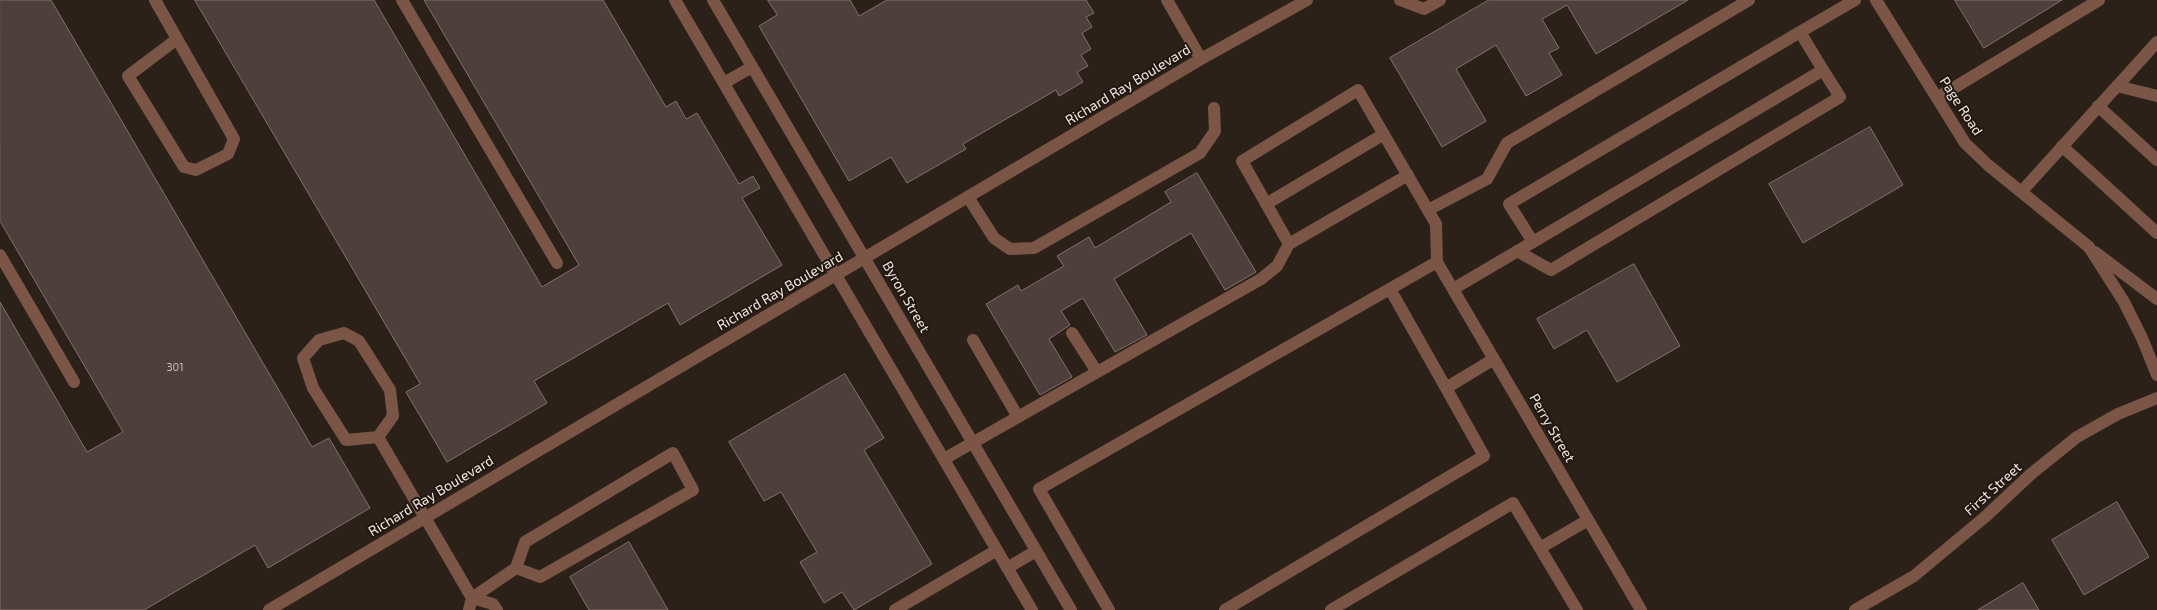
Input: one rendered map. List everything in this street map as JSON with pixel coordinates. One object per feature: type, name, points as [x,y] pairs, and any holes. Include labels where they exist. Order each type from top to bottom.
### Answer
[{"type":"street","points":[[155,0],[234,139],[228,154],[196,170],[184,167],[128,76],[177,39]]},
{"type":"street","points":[[402,0],[558,263]]},
{"type":"street","points":[[675,0],[1032,610]]},
{"type":"street","name":"Byron Street","points":[[713,0],[1071,610]]},
{"type":"street","points":[[1167,0],[1201,59]]},
{"type":"street","name":"Richard Ray Boulevard","points":[[269,610],[1201,59],[1290,4],[1307,0]]},
{"type":"street","points":[[1400,0],[1424,9],[1440,0]]},
{"type":"street","points":[[1428,210],[1487,179],[1507,143],[1749,0]]},
{"type":"street","points":[[1533,242],[1509,204],[1855,0]]},
{"type":"street","name":"Page Road","points":[[1876,0],[1965,143],[2089,247],[2157,299]]},
{"type":"street","points":[[1937,98],[2099,0]]},
{"type":"street","points":[[1517,251],[1551,270],[1840,96],[1800,32]]},
{"type":"street","points":[[2022,191],[2157,42]]},
{"type":"street","points":[[724,83],[752,67]]},
{"type":"street","points":[[1453,289],[1823,70]]},
{"type":"street","points":[[2117,86],[2157,96]]},
{"type":"street","points":[[1109,610],[1038,489],[1437,262],[1436,224],[1358,90],[1242,161],[1289,244]]},
{"type":"street","points":[[2098,106],[2157,160]]},
{"type":"street","points":[[968,197],[994,238],[1010,249],[1034,248],[1200,153],[1214,131],[1214,108]]},
{"type":"street","points":[[1266,204],[1384,134]]},
{"type":"street","points":[[2062,146],[2157,233]]},
{"type":"street","points":[[944,459],[1261,279],[1277,266],[1289,244],[1408,175]]},
{"type":"street","name":"Page Road","points":[[2089,247],[2124,302],[2142,338],[2157,375]]},
{"type":"street","points":[[0,255],[74,382]]},
{"type":"street","name":"Perry Street","points":[[1437,262],[1641,610]]},
{"type":"street","points":[[1225,610],[1484,456],[1390,289]]},
{"type":"street","points":[[1072,332],[1097,372]]},
{"type":"street","points":[[344,333],[359,341],[390,390],[393,416],[378,438],[346,440],[313,388],[303,358],[319,340],[344,333]]},
{"type":"street","points":[[973,340],[1018,417]]},
{"type":"street","points":[[1446,388],[1494,359]]},
{"type":"street","name":"First Street","points":[[1855,610],[1914,576],[1986,517],[2032,474],[2077,437],[2118,414],[2157,398]]},
{"type":"street","points":[[378,438],[424,517],[470,604]]},
{"type":"street","points":[[470,604],[516,568],[525,542],[673,452],[693,490],[540,577],[516,568]]},
{"type":"street","points":[[1331,610],[1513,503],[1577,610]]},
{"type":"street","points":[[1540,548],[1588,520]]},
{"type":"street","points":[[895,610],[997,550]]},
{"type":"street","points":[[1007,568],[1036,551]]},
{"type":"street","points":[[470,604],[493,604],[497,610]]},
{"type":"building","points":[[0,0],[51,0],[312,447],[329,438],[370,508],[268,568],[255,545],[144,610],[0,610],[0,302],[87,452],[123,432],[0,221]]},
{"type":"building","points":[[195,0],[374,0],[542,287],[579,265],[424,0],[603,0],[666,107],[676,101],[686,119],[697,113],[739,184],[753,176],[760,188],[742,198],[782,265],[680,325],[668,303],[534,381],[547,403],[447,462],[406,392],[420,384]]},
{"type":"building","points":[[768,0],[850,0],[859,16],[887,0],[1086,0],[1094,13],[1086,17],[1092,27],[1082,33],[1091,49],[1081,55],[1088,66],[1077,72],[1083,82],[1059,96],[1056,90],[963,144],[966,149],[907,183],[891,157],[849,181],[759,26],[777,15]]},
{"type":"building","points":[[1489,0],[1688,0],[1596,54],[1567,5],[1542,19],[1559,48],[1549,53],[1562,75],[1526,96],[1496,45],[1456,69],[1486,121],[1442,147],[1390,58]]},
{"type":"building","points":[[1955,0],[2062,0],[1984,48]]},
{"type":"building","points":[[1870,127],[1903,185],[1803,243],[1769,184]]},
{"type":"building","points":[[1197,173],[1256,272],[1225,290],[1191,233],[1114,279],[1147,335],[1115,352],[1083,298],[1061,311],[1070,325],[1049,339],[1072,377],[1040,395],[986,304],[1018,285],[1021,291],[1064,266],[1057,256],[1089,237],[1095,248],[1171,202],[1165,192]]},
{"type":"building","points":[[1634,264],[1680,346],[1617,382],[1587,330],[1554,349],[1537,319]]},
{"type":"building","points":[[845,374],[884,438],[864,450],[932,564],[854,610],[842,592],[824,603],[800,562],[817,552],[781,492],[764,501],[729,442]]},
{"type":"building","points":[[2117,502],[2149,557],[2084,595],[2052,540]]},
{"type":"building","points":[[629,542],[668,610],[589,610],[570,577]]},
{"type":"building","points":[[2023,583],[2039,610],[1978,610]]}]
